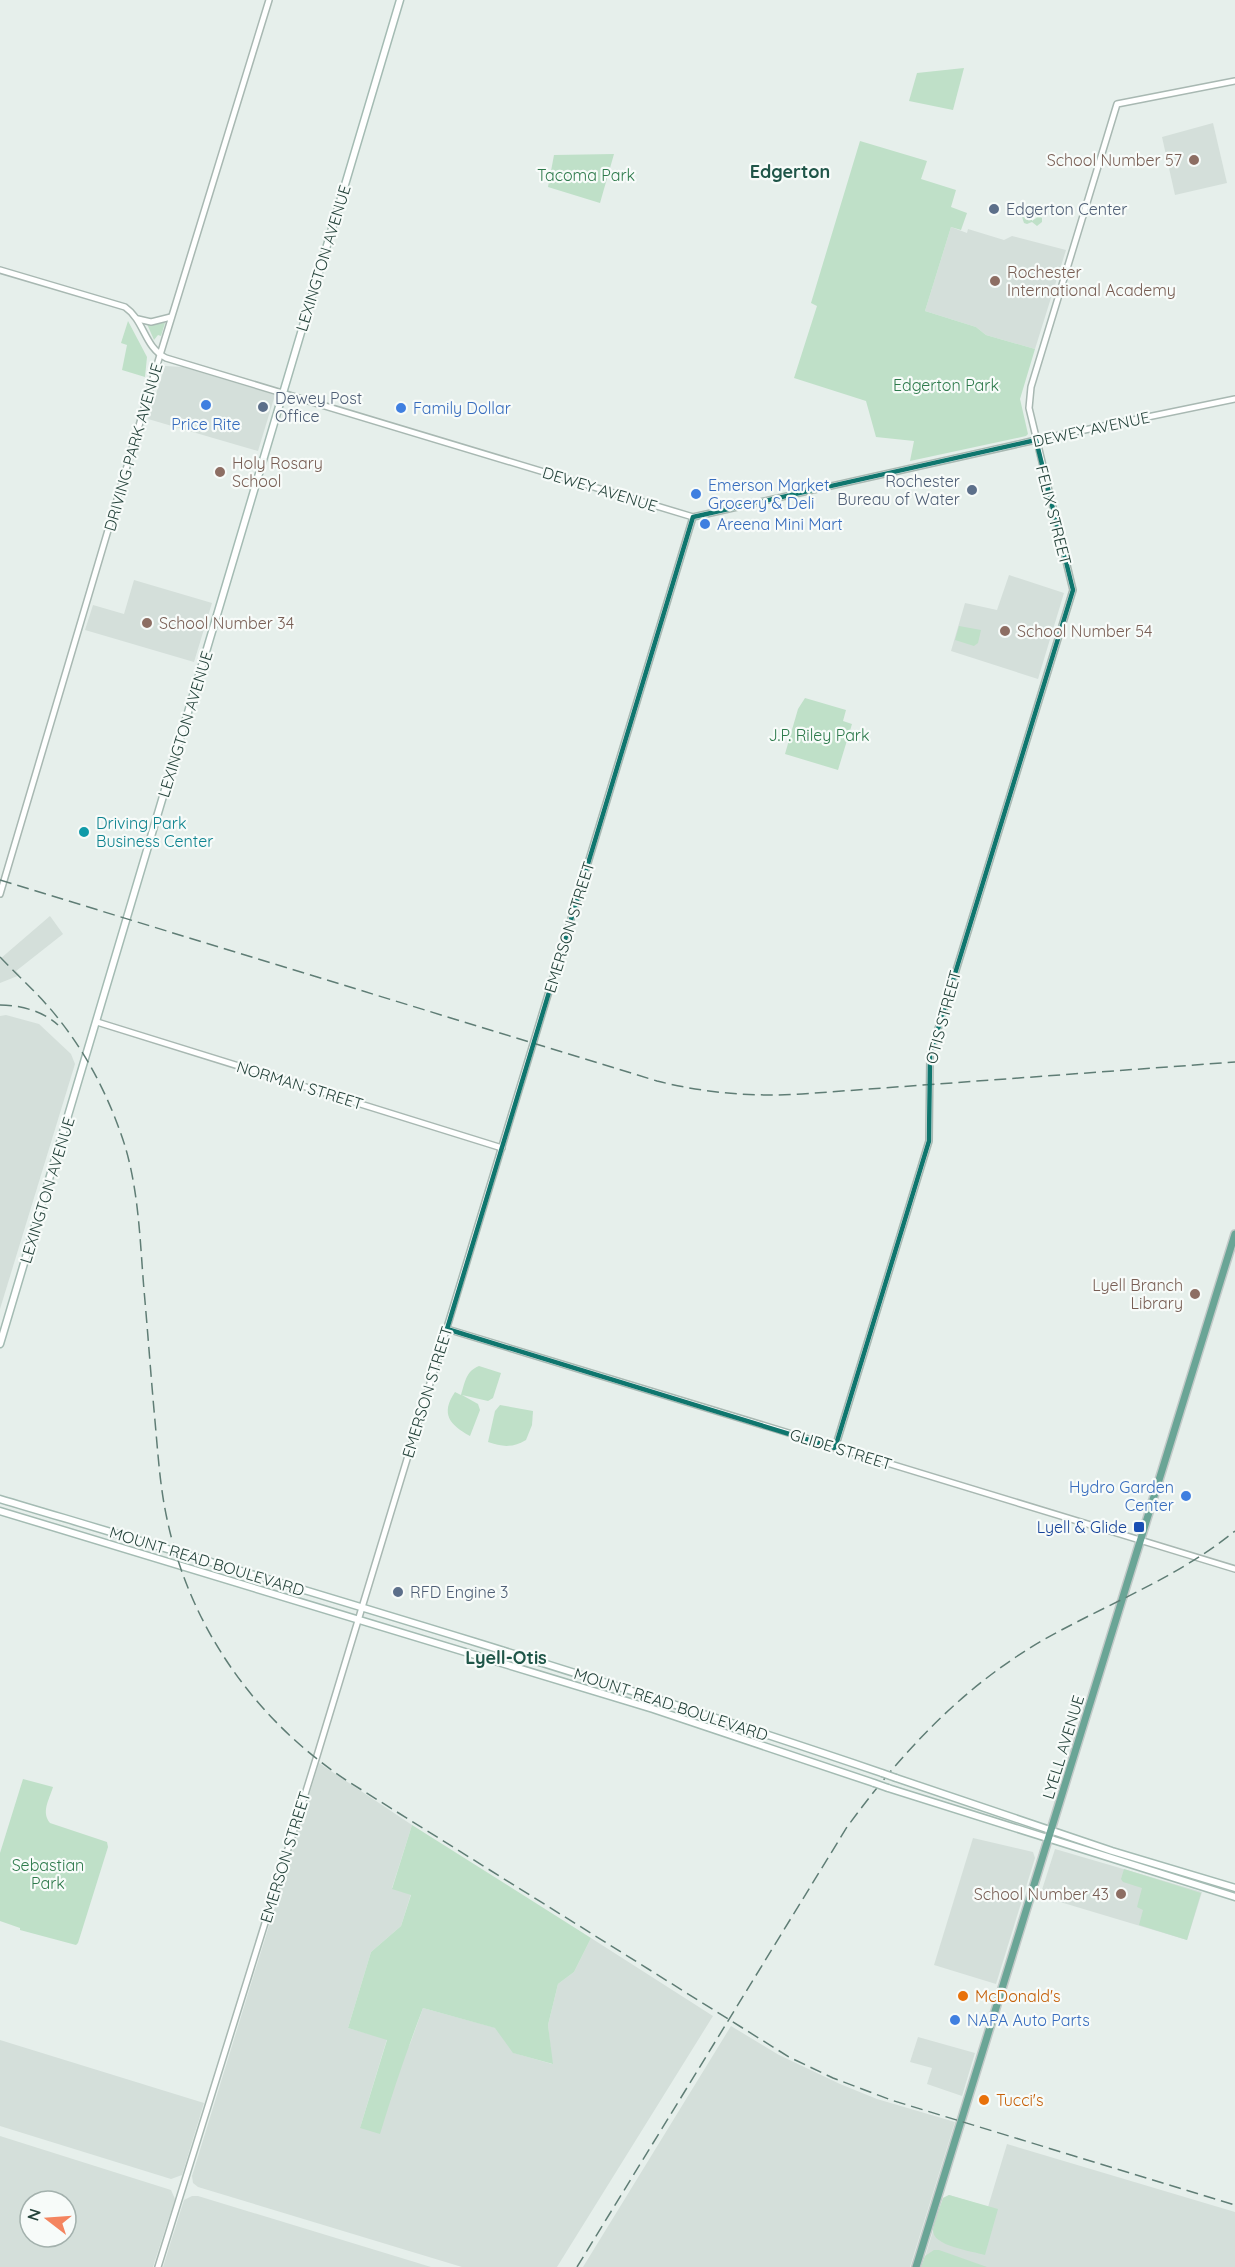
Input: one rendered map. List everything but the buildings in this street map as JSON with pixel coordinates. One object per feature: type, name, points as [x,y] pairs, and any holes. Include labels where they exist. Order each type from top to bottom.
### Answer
[{"type":"main road","name":"LEXINGTON AVENUE","points":[[0,1344],[400,0]]},
{"type":"main road","name":"LYELL AVENUE","points":[[916,2267],[1235,1234]]},
{"type":"main road","name":"MOUNT READ BOULEVARD","points":[[0,1499],[361,1606],[689,1708],[1051,1830],[1235,1888]]},
{"type":"main road","name":"MOUNT READ BOULEVARD","points":[[0,1511],[705,1726],[888,1788],[1235,1897]]},
{"type":"main road","points":[[689,1708],[705,1726],[712,1722],[728,1721]]},
{"type":"street","name":"DRIVING PARK AVENUE","points":[[0,894],[171,317],[269,0]]},
{"type":"street","name":"FELIX STREET","points":[[1073,590],[1029,404],[1031,387],[1117,104],[1235,81]]},
{"type":"street","points":[[0,270],[116,303],[129,310],[138,319],[151,346],[160,355]]},
{"type":"street","points":[[138,319],[151,322],[171,317]]},
{"type":"street","name":"DEWEY AVENUE","points":[[160,355],[693,517],[1036,440],[1235,399]]},
{"type":"street","name":"EMERSON STREET","points":[[158,2267],[447,1329],[693,517]]},
{"type":"street","name":"OTIS STREET","points":[[835,1448],[928,1143],[930,1055],[1073,590]]},
{"type":"street","name":"NORMAN STREET","points":[[97,1022],[502,1148]]},
{"type":"street","name":"GLIDE STREET","points":[[447,1329],[1235,1569]]},
{"type":"highlighted area","points":[[1036,440],[1073,590],[930,1055],[929,1141],[835,1448],[447,1329],[693,517]]},
{"type":"shaded area","name":"School Number 57","points":[[1213,123],[1227,183],[1175,195],[1162,137]]},
{"type":"shaded area","name":"Rochester International Academy","points":[[951,227],[967,233],[968,229],[1004,240],[1012,236],[1066,250],[1035,349],[986,335],[976,327],[925,311]]},
{"type":"shaded area","points":[[165,366],[183,367],[275,395],[258,451],[148,419]]},
{"type":"shaded area","name":"School Number 54","points":[[1009,575],[1064,593],[1038,679],[951,651],[965,603],[997,610]]},
{"type":"shaded area","name":"School Number 34","points":[[134,580],[212,603],[194,662],[85,630],[93,605],[124,614]]},
{"type":"shaded area","points":[[50,916],[63,934],[16,971],[20,975],[0,983],[0,959]]},
{"type":"shaded area","points":[[6,1015],[39,1024],[71,1054],[75,1064],[0,1309],[0,1016]]},
{"type":"shaded area","points":[[319,1763],[412,1825],[392,1888],[411,1894],[401,1926],[371,1952],[348,2028],[387,2039],[360,2128],[410,2044],[423,2008],[496,2028],[514,2053],[552,2064],[548,2025],[558,1984],[574,1972],[591,1938],[713,2016],[557,2267],[462,2267],[198,2187],[193,2183],[192,2176]]},
{"type":"shaded area","points":[[973,1838],[1033,1852],[1035,1858],[996,1984],[934,1965]]},
{"type":"shaded area","name":"School Number 43","points":[[1055,1849],[1202,1892],[1187,1940],[1040,1896]]},
{"type":"shaded area","points":[[731,2026],[779,2055],[840,2084],[877,2099],[955,2122],[910,2267],[583,2267]]},
{"type":"shaded area","points":[[918,2037],[975,2053],[962,2096],[927,2084],[932,2068],[910,2062]]},
{"type":"shaded area","points":[[0,2040],[204,2103],[182,2175],[171,2179],[0,2126]]},
{"type":"shaded area","points":[[0,2136],[171,2190],[175,2199],[153,2267],[0,2267]]},
{"type":"shaded area","points":[[1007,2144],[1235,2212],[1235,2267],[922,2267],[943,2198],[949,2195],[988,2207]]},
{"type":"shaded area","points":[[192,2196],[431,2267],[163,2267],[184,2200]]},
{"type":"green space","points":[[964,68],[953,110],[909,101],[917,73]]},
{"type":"green space","name":"Edgerton Park","points":[[860,141],[927,161],[921,179],[956,190],[951,207],[967,213],[961,230],[951,227],[925,311],[976,327],[986,335],[1035,349],[1020,399],[1028,434],[1026,436],[910,461],[914,441],[876,437],[866,401],[794,378],[817,306],[811,303]]},
{"type":"green space","name":"Tacoma Park","points":[[614,154],[600,203],[548,187],[554,155]]},
{"type":"green space","points":[[1028,213],[1032,216],[1032,221],[1039,216],[1042,222],[1037,226],[1032,222],[1024,223],[1022,217]]},
{"type":"green space","points":[[128,321],[147,357],[145,377],[122,370],[127,345],[121,343]]},
{"type":"green space","points":[[165,323],[161,336],[158,335],[154,340],[147,324]]},
{"type":"green space","points":[[959,626],[981,630],[978,643],[974,646],[955,640]]},
{"type":"green space","name":"J.P. Riley Park","points":[[805,698],[846,710],[843,721],[852,724],[838,770],[785,754],[798,709]]},
{"type":"green space","points":[[479,1366],[501,1373],[493,1398],[488,1401],[462,1395],[478,1404],[480,1410],[470,1436],[457,1428],[449,1418],[448,1407],[455,1392],[461,1395],[469,1374]]},
{"type":"green space","points":[[500,1405],[533,1411],[532,1425],[526,1440],[507,1446],[488,1442],[495,1411]]},
{"type":"green space","name":"Sebastian Park","points":[[23,1779],[53,1787],[46,1810],[50,1823],[107,1842],[108,1847],[76,1945],[20,1930],[20,1928],[0,1921],[0,1853]]},
{"type":"green space","points":[[412,1825],[591,1938],[574,1972],[558,1984],[548,2025],[553,2064],[513,2053],[495,2028],[423,2008],[380,2134],[360,2128],[387,2040],[348,2028],[371,1952],[401,1926],[411,1895],[392,1889]]},
{"type":"green space","points":[[1124,1869],[1201,1893],[1187,1940],[1139,1925],[1143,1910],[1137,1907],[1142,1888],[1123,1882],[1121,1879]]},
{"type":"green space","points":[[949,2195],[998,2209],[985,2255],[946,2244],[934,2236],[933,2230],[943,2198]]},
{"type":"green space","points":[[934,2250],[987,2267],[921,2267],[925,2256]]},
{"type":"railway","points":[[0,880],[657,1081],[711,1091],[765,1095],[802,1094],[1235,1062]]},
{"type":"railway","points":[[0,957],[47,1005],[72,1036],[99,1081],[125,1146],[136,1200],[152,1389],[167,1519],[192,1598],[210,1634],[232,1669],[257,1701],[285,1730],[315,1758],[349,1782],[789,2057],[833,2078],[891,2100],[1235,2205]]},
{"type":"railway","points":[[0,1005],[31,1010],[58,1025]]},
{"type":"railway","points":[[577,2267],[847,1827],[912,1747],[961,1699],[1015,1657],[1190,1563],[1235,1531]]},
{"type":"place","name":"School Number 57","points":[[1194,160]]},
{"type":"place","name":"Edgerton Center","points":[[994,209]]},
{"type":"place","name":"Rochester International Academy","points":[[995,281]]},
{"type":"place","name":"Price Rite","points":[[206,405]]},
{"type":"place","name":"Dewey Post Office","points":[[263,407]]},
{"type":"place","name":"Family Dollar","points":[[401,408]]},
{"type":"place","name":"Holy Rosary School","points":[[220,472]]},
{"type":"place","name":"Rochester Bureau of Water","points":[[972,490]]},
{"type":"place","name":"Emerson Market Grocery & Deli","points":[[696,494]]},
{"type":"place","name":"Areena Mini Mart","points":[[705,524]]},
{"type":"place","name":"School Number 34","points":[[147,623]]},
{"type":"place","name":"School Number 54","points":[[1005,631]]},
{"type":"place","name":"Driving Park Business Center","points":[[84,832]]},
{"type":"place","name":"Lyell Branch Library","points":[[1195,1294]]},
{"type":"place","name":"Hydro Garden Center","points":[[1186,1496]]},
{"type":"place","name":"Lyell & Glide","points":[[1139,1527]]},
{"type":"place","name":"RFD Engine 3","points":[[398,1592]]},
{"type":"place","name":"School Number 43","points":[[1121,1894]]},
{"type":"place","name":"McDonald's","points":[[963,1996]]},
{"type":"place","name":"NAPA Auto Parts","points":[[955,2020]]},
{"type":"place","name":"Tucci's","points":[[984,2100]]},
{"type":"district","name":"Edgerton","points":[[790,172]]},
{"type":"district","name":"Lyell-Otis","points":[[506,1658]]}]
